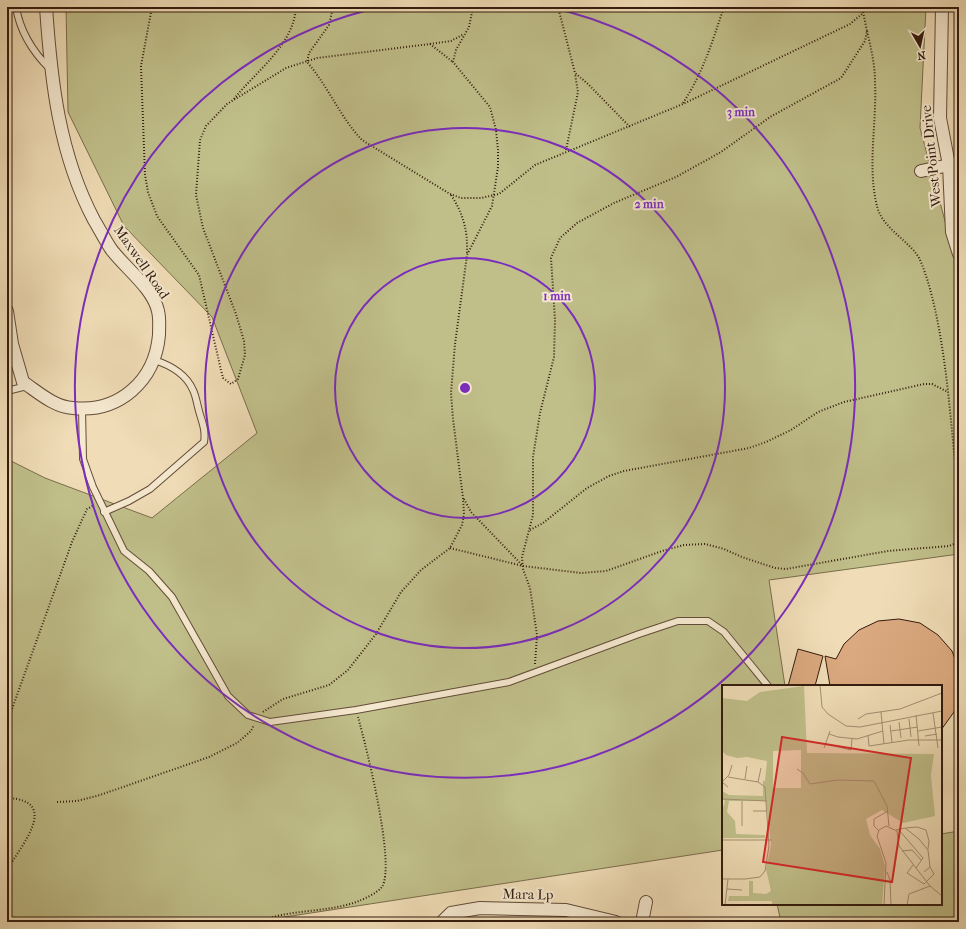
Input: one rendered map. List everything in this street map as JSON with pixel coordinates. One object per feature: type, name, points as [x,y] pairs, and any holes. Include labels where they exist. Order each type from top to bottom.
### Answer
[{"type":"street","name":"Maxwell Road","points":[[7,311],[12,344],[23,382],[56,404],[72,408],[92,408],[109,404],[133,391],[150,368],[157,352],[160,322],[158,310],[146,290],[112,249],[91,212],[72,170],[62,134],[50,70],[46,7]]},
{"type":"street","name":"West Point Drive","points":[[942,7],[940,118],[954,164],[952,232],[958,246]]},
{"type":"street","points":[[921,171],[954,164]]},
{"type":"street","points":[[642,922],[646,902]]},
{"type":"street","name":"Mara Lp","points":[[442,922],[452,913],[480,908],[566,910],[616,922]]},
{"type":"lane","points":[[16,7],[23,32],[38,58],[50,70]]},
{"type":"lane","points":[[104,512],[129,502],[150,489],[204,442],[205,432],[194,390],[179,372],[154,360]]},
{"type":"lane","points":[[7,391],[29,386]]},
{"type":"lane","points":[[82,408],[83,459],[104,512],[124,551],[149,571],[172,597],[228,696],[248,715],[270,722],[356,710],[509,682],[678,621],[708,621],[724,632],[767,685]]},
{"type":"path","points":[[152,7],[141,66],[145,175],[148,192],[157,216],[199,275],[223,378],[231,384],[238,379],[245,355],[244,341],[236,314],[203,228],[196,195],[197,172],[202,133],[218,112],[233,100],[286,68],[317,58],[445,42],[465,33]]},
{"type":"path","points":[[233,100],[247,82],[280,48],[295,17],[296,7]]},
{"type":"path","points":[[307,62],[309,53],[328,25],[333,7]]},
{"type":"path","points":[[453,62],[456,50],[469,27],[473,7]]},
{"type":"path","points":[[558,7],[575,73],[578,92],[566,151]]},
{"type":"path","points":[[683,104],[704,68],[724,7]]},
{"type":"path","points":[[862,7],[873,54],[875,82],[873,142],[874,185],[877,206],[880,214],[889,227],[920,258],[925,272],[943,344],[959,477]]},
{"type":"path","points":[[307,62],[316,72],[353,131],[362,140],[450,194],[461,198],[481,198],[499,194],[535,165],[683,104],[850,24],[863,13]]},
{"type":"path","points":[[534,673],[537,635],[530,588],[523,566],[522,557],[534,515],[533,457],[540,413],[554,357],[555,320],[551,258],[560,238],[577,223],[614,204],[676,177],[721,152],[770,117],[841,78],[865,41],[867,30]]},
{"type":"path","points":[[430,44],[453,62],[490,107],[496,130],[498,150],[492,206],[467,255]]},
{"type":"path","points":[[575,73],[588,84],[630,127]]},
{"type":"path","points":[[57,802],[77,801],[100,795],[222,752],[237,743],[251,731],[265,709],[283,699],[320,688],[336,681],[348,670],[376,634],[401,592],[421,570],[450,548],[462,525],[464,514],[451,393],[467,255],[467,240],[465,224],[458,206],[450,194]]},
{"type":"path","points":[[529,531],[543,523],[598,481],[624,471],[749,448],[791,430],[818,412],[844,402],[924,384],[932,384],[948,392]]},
{"type":"path","points":[[463,498],[471,512],[523,566]]},
{"type":"path","points":[[7,723],[72,542],[87,509],[100,501]]},
{"type":"path","points":[[450,548],[523,566],[581,573],[595,573],[616,568],[662,551],[684,546],[705,544],[724,549],[768,566],[786,569],[888,551],[949,546],[959,542]]},
{"type":"path","points":[[258,922],[354,903],[378,891],[382,886],[386,873],[383,835],[370,763],[356,710]]},
{"type":"path","points":[[7,798],[20,798],[28,802],[34,808],[35,815],[34,826],[30,835],[7,870]]},
{"type":"shaded area","points":[[66,7],[926,7],[920,128],[959,273],[959,554],[769,580],[785,685],[722,685],[722,850],[252,922],[7,922],[7,459],[45,478],[152,518],[257,433],[212,317],[124,226],[68,112]]},
{"type":"shaded area","points":[[959,831],[959,922],[781,922],[777,905],[942,905],[942,834]]},
{"type":"building","points":[[899,619],[920,623],[938,635],[952,651],[959,669],[959,696],[954,712],[942,729],[942,685],[830,685],[825,656],[836,659],[844,644],[859,630],[878,621]]},
{"type":"building","points":[[798,649],[823,656],[815,685],[788,685]]}]
